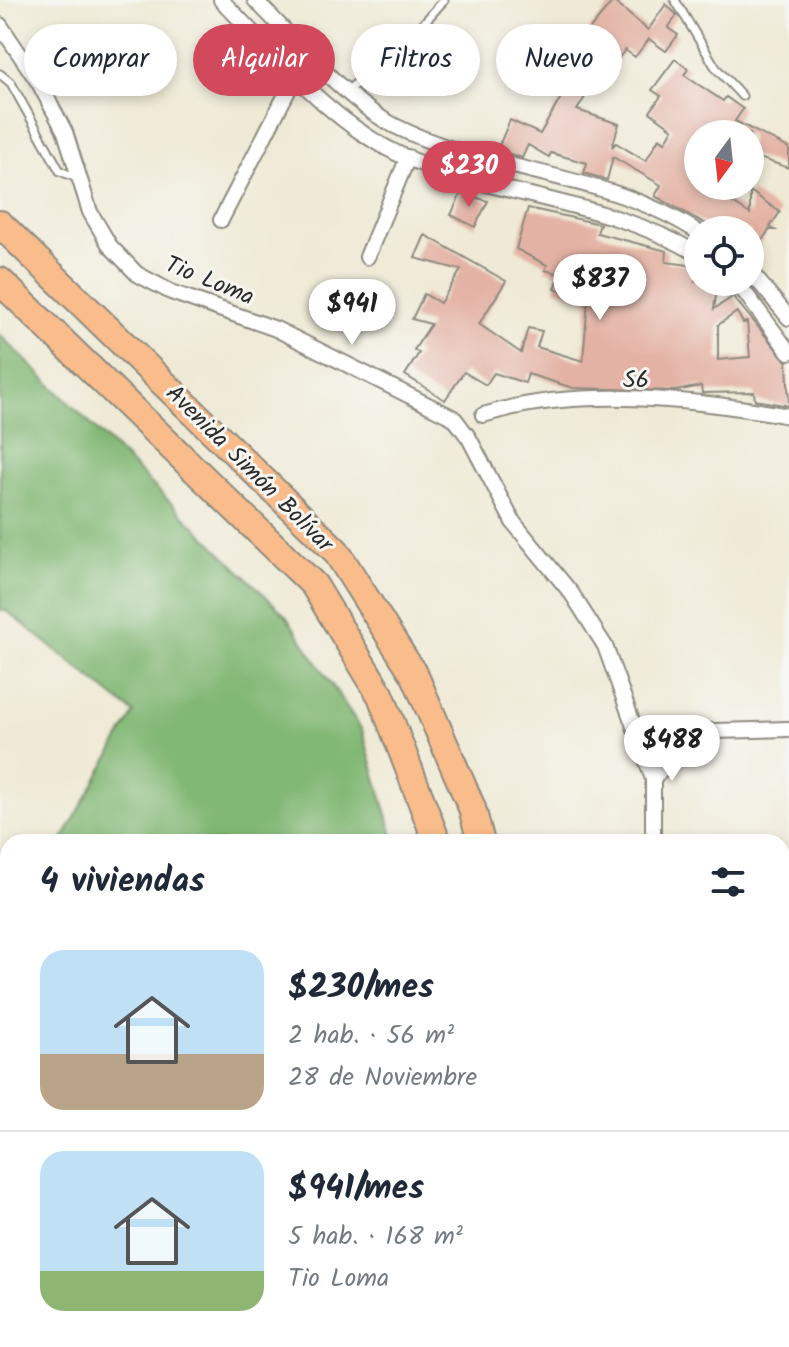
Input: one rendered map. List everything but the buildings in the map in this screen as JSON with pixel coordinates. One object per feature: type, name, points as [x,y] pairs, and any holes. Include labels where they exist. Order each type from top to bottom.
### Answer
[{"type":"highway","name":"Avenida Simón Bolívar","points":[[0,224],[336,551],[415,676],[472,808],[479,834]]},
{"type":"highway","name":"Avenida Simón Bolívar","points":[[0,281],[314,585],[381,696],[434,834]]},
{"type":"street","points":[[221,0],[245,24]]},
{"type":"street","points":[[255,0],[279,24]]},
{"type":"street","name":"Tio Loma","points":[[0,25],[39,83],[65,132],[90,212],[110,246],[137,274],[171,292],[276,329],[454,418],[469,438],[513,522],[572,594],[605,646],[653,779],[653,834]]},
{"type":"street","points":[[335,79],[391,124],[422,139],[627,196],[658,208],[684,224]]},
{"type":"street","points":[[221,220],[284,96]]},
{"type":"street","points":[[319,96],[348,122],[408,157],[629,221],[684,247]]},
{"type":"street","points":[[367,257],[408,157]]},
{"type":"street","points":[[764,288],[789,318]]},
{"type":"street","points":[[747,296],[789,352]]},
{"type":"street","name":"S6","points":[[483,415],[574,400],[689,401],[789,416]]},
{"type":"street","points":[[637,733],[769,727],[789,729]]},
{"type":"street","points":[[653,779],[677,752],[707,731]]},
{"type":"lane","points":[[347,91],[415,33],[444,0]]},
{"type":"lane","points":[[675,0],[716,68],[742,96]]},
{"type":"lane","points":[[0,74],[11,83],[60,171],[79,179]]},
{"type":"green space","points":[[0,335],[286,616],[362,730],[393,834],[66,834],[134,713],[8,612],[0,610]]}]
